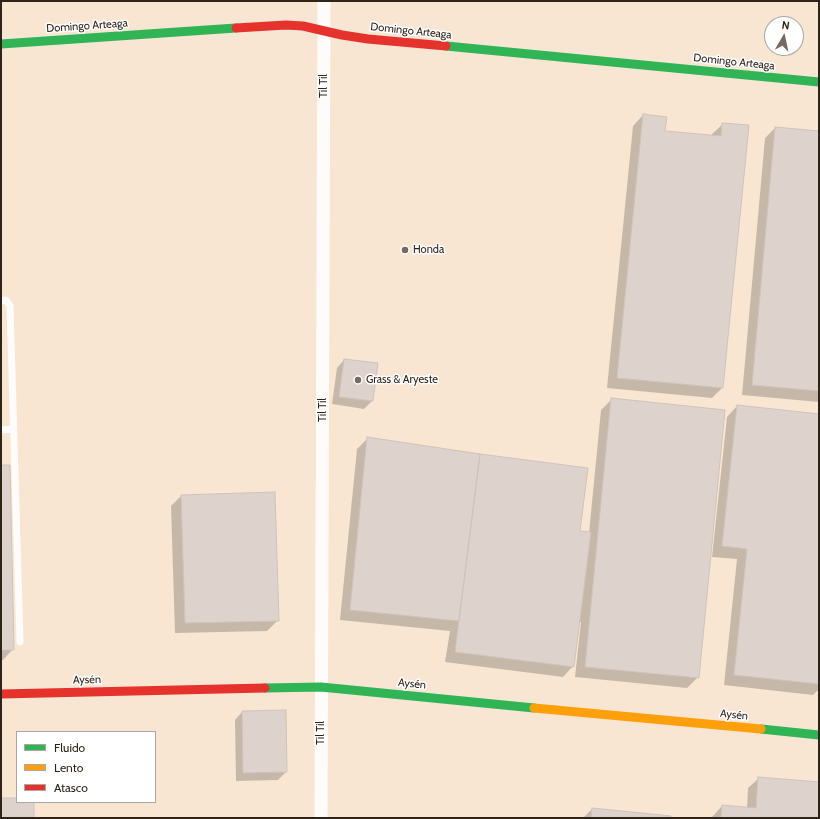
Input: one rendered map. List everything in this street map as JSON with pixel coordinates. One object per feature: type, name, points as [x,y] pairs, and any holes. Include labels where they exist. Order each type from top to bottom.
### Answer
[{"type":"street","name":"Til Til","points":[[321,818],[324,1]]},
{"type":"street","name":"Domingo Arteaga","points":[[1,44],[286,25],[303,26],[368,39],[819,82]]},
{"type":"street","name":"Aysén","points":[[1,694],[321,687],[819,735]]},
{"type":"lane","points":[[1,301],[6,300],[10,306],[20,642]]},
{"type":"lane","points":[[1,430],[13,430]]},
{"type":"shaded area","points":[[1,1],[819,1],[819,818],[1,818]]},
{"type":"building","points":[[643,114],[667,117],[665,131],[721,136],[722,123],[749,125],[723,388],[617,378]]},
{"type":"building","points":[[775,127],[819,131],[819,391],[752,385]]},
{"type":"building","name":"Grass & Aryeste","points":[[344,359],[378,363],[373,401],[339,397]]},
{"type":"building","points":[[611,398],[725,410],[699,678],[585,667]]},
{"type":"building","points":[[737,405],[819,414],[819,684],[734,675],[747,549],[722,546]]},
{"type":"building","points":[[367,437],[480,454],[459,621],[350,610]]},
{"type":"building","points":[[480,454],[588,468],[580,531],[591,532],[574,667],[455,652]]},
{"type":"building","points":[[1,465],[10,465],[14,650],[1,650]]},
{"type":"building","points":[[275,492],[279,621],[185,623],[181,495]]},
{"type":"building","points":[[286,710],[287,772],[243,773],[242,711]]},
{"type":"building","points":[[758,777],[819,782],[819,818],[721,818],[722,805],[756,808]]},
{"type":"building","points":[[1,798],[16,798],[16,803],[34,803],[34,818],[1,818]]},
{"type":"building","points":[[592,808],[671,816],[670,818],[591,818]]},
{"type":"traffic: fast","points":[[1,44],[236,28]]},
{"type":"traffic: fast","points":[[446,46],[819,82]]},
{"type":"traffic: fast","points":[[265,688],[321,687],[534,708]]},
{"type":"traffic: fast","points":[[761,729],[819,735]]},
{"type":"traffic: slow","points":[[534,708],[761,729]]},
{"type":"traffic: jam","points":[[236,28],[286,25],[303,26],[368,39],[446,46]]},
{"type":"traffic: jam","points":[[1,694],[265,688]]},
{"type":"place","name":"Honda","points":[[405,250]]},
{"type":"place","name":"Grass & Aryeste","points":[[358,380]]}]
